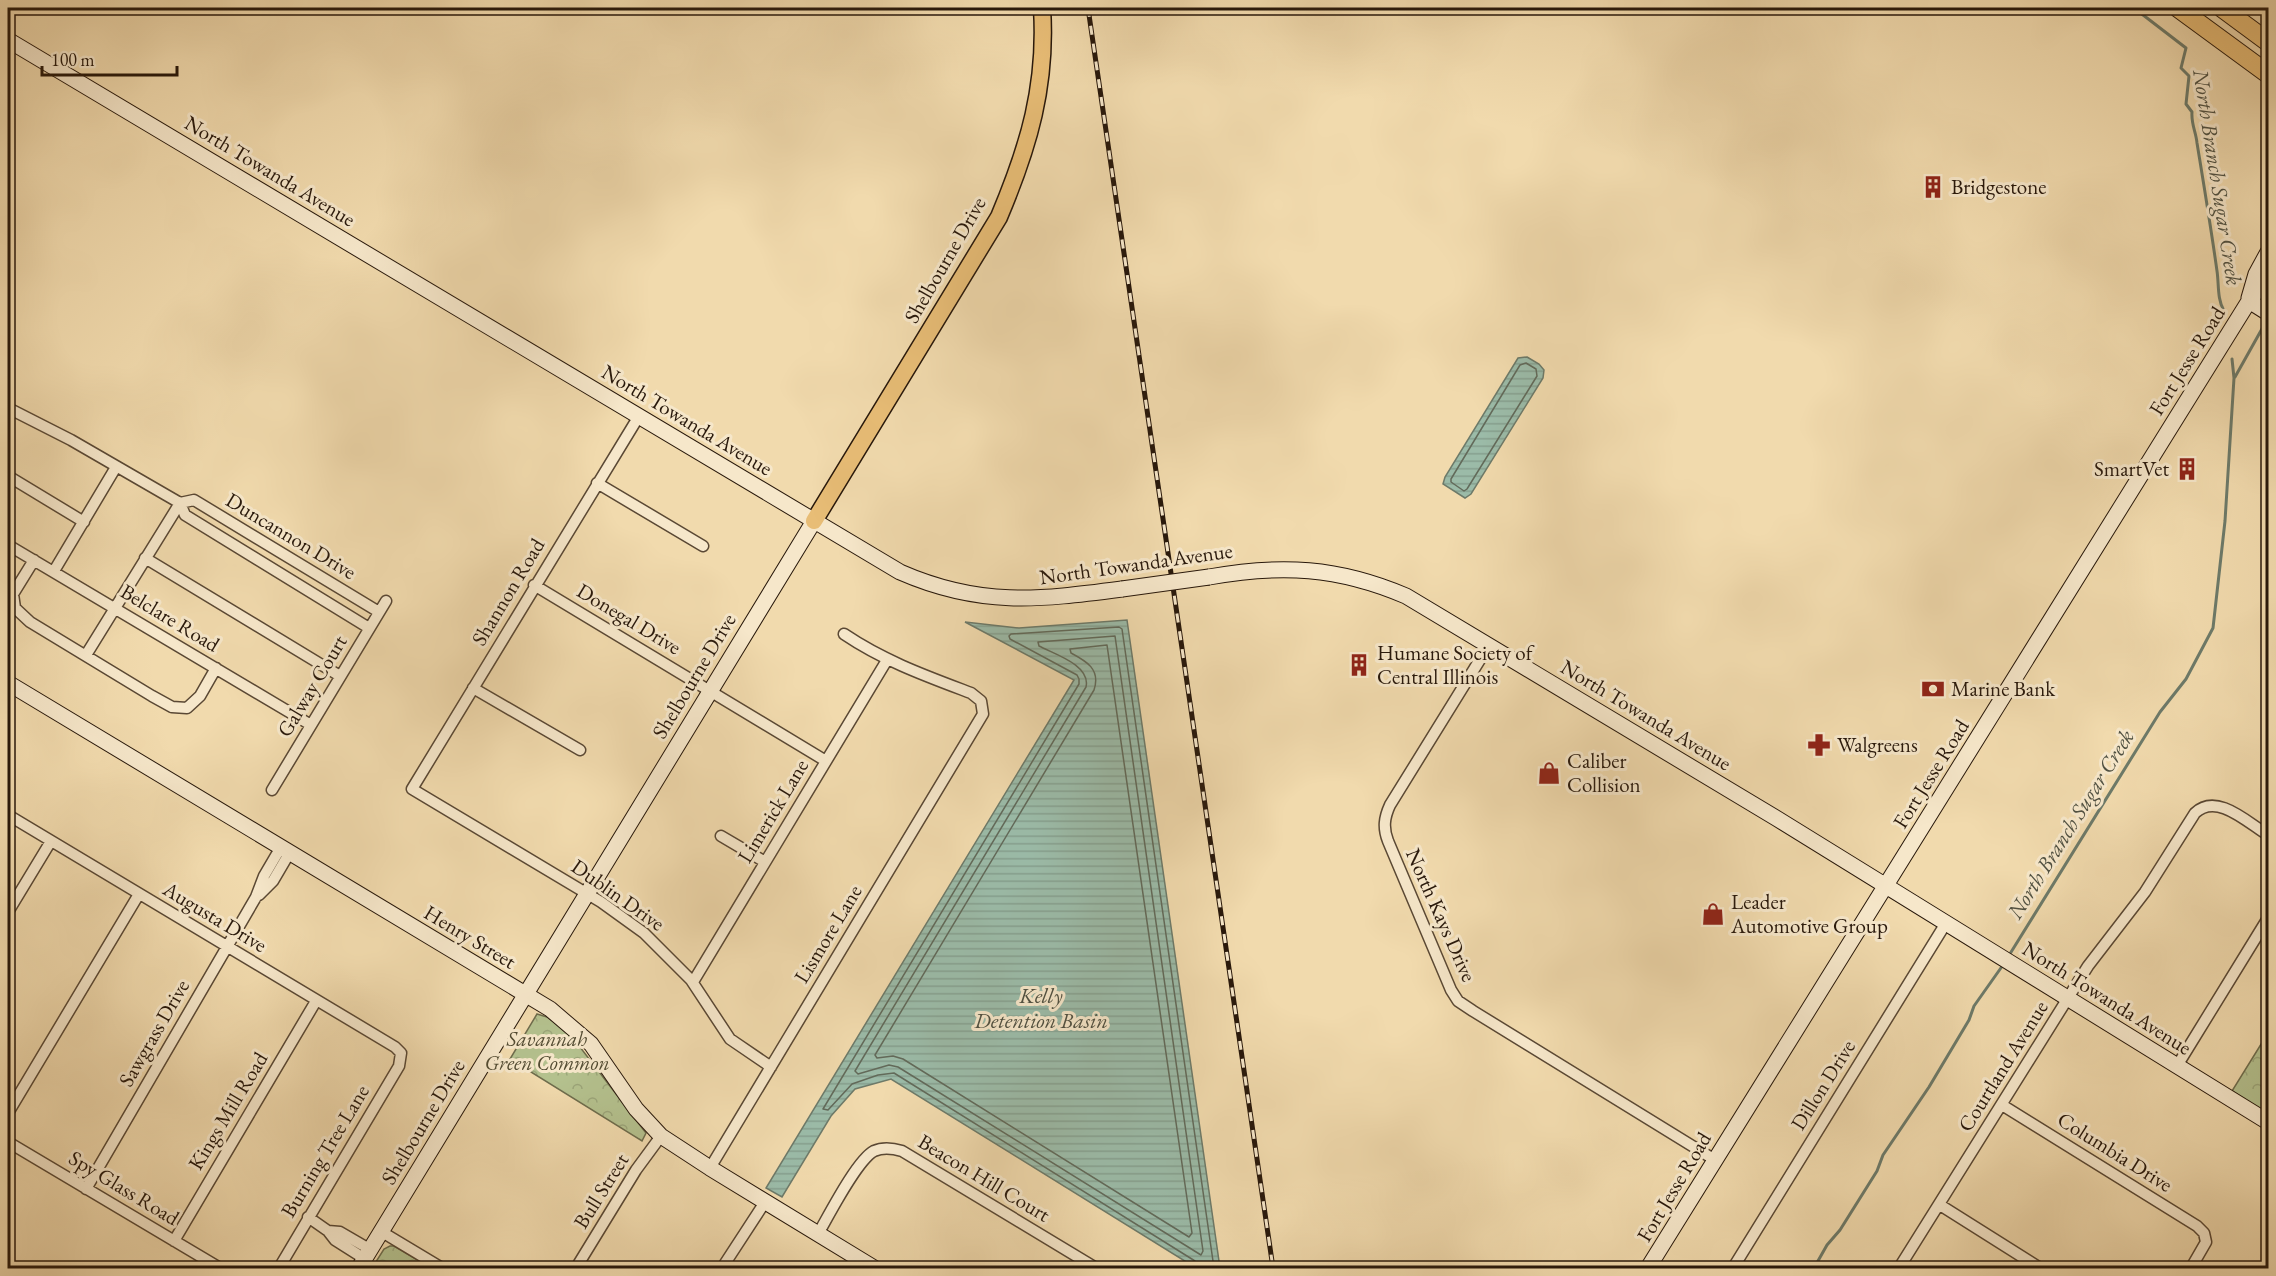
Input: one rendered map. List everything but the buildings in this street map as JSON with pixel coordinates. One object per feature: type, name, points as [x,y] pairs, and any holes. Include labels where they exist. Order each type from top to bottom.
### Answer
[{"type":"highway","points":[[2178,8],[2268,74]]},
{"type":"highway","points":[[2222,8],[2268,42]]},
{"type":"main road","name":"Shelbourne Drive","points":[[365,1259],[999,217],[1018,172],[1031,130],[1042,62],[1042,8]]},
{"type":"main road","name":"North Towanda Avenue","points":[[8,40],[900,572],[924,582],[964,593],[1001,598],[1039,599],[1122,590],[1242,571],[1301,568],[1350,576],[1406,596],[1886,885],[2268,1122]]},
{"type":"main road","name":"Fort Jesse Road","points":[[2249,301],[2256,274],[2268,252]]},
{"type":"main road","name":"Fort Jesse Road","points":[[1648,1269],[2249,301],[2268,278]]},
{"type":"main road","points":[[2249,301],[2268,313]]},
{"type":"main road","name":"Henry Street","points":[[8,683],[550,1009],[591,1044],[636,1109],[661,1136],[874,1268]]},
{"type":"street","name":"Duncannon Drive","points":[[8,408],[71,440],[180,503],[185,515],[369,628]]},
{"type":"street","name":"Shannon Road","points":[[412,789],[534,585],[639,416]]},
{"type":"street","points":[[54,571],[116,467]]},
{"type":"street","points":[[8,476],[84,522]]},
{"type":"street","points":[[597,483],[703,546]]},
{"type":"street","name":"Duncannon Drive","points":[[180,503],[194,500],[379,612]]},
{"type":"street","points":[[86,655],[180,503]]},
{"type":"street","name":"Belclare Road","points":[[8,544],[311,725]]},
{"type":"street","points":[[145,558],[340,676]]},
{"type":"street","points":[[34,560],[13,594],[15,608],[30,622],[172,707],[187,708],[200,696],[216,668]]},
{"type":"street","name":"Donegal Drive","points":[[534,585],[826,761]]},
{"type":"street","name":"Galway Court","points":[[272,790],[386,602]]},
{"type":"street","points":[[844,634],[887,660]]},
{"type":"street","name":"North Kays Drive","points":[[1489,645],[1390,805],[1384,827],[1451,990],[1458,1001],[1473,1011],[1715,1160]]},
{"type":"street","name":"Lismore Lane","points":[[710,1168],[980,720],[983,708],[976,696],[887,660]]},
{"type":"street","name":"Limerick Lane","points":[[693,982],[887,660]]},
{"type":"street","points":[[472,688],[580,750]]},
{"type":"street","name":"Dublin Drive","points":[[412,789],[588,894],[644,933],[693,982],[730,1039],[771,1067]]},
{"type":"street","name":"Courtland Avenue","points":[[1899,1269],[2088,966],[2145,892],[2194,813],[2200,807],[2210,804],[2222,807],[2268,835]]},
{"type":"street","name":"Augusta Drive","points":[[8,814],[395,1047],[401,1053]]},
{"type":"street","points":[[721,836],[765,862]]},
{"type":"street","points":[[8,912],[51,841]]},
{"type":"street","name":"Sawgrass Drive","points":[[86,1188],[256,897],[273,881],[285,849]]},
{"type":"street","points":[[8,1113],[139,894]]},
{"type":"street","points":[[2177,1066],[2268,918]]},
{"type":"street","name":"Dillon Drive","points":[[1733,1269],[1947,923]]},
{"type":"street","name":"Kings Mill Road","points":[[174,1241],[316,1001]]},
{"type":"street","name":"Burning Tree Lane","points":[[279,1269],[399,1066],[401,1053]]},
{"type":"street","name":"Columbia Drive","points":[[2002,1105],[2197,1226],[2206,1236],[2205,1245],[2191,1269]]},
{"type":"street","name":"Bull Street","points":[[576,1269],[636,1170],[661,1136]]},
{"type":"street","name":"Spy Glass Road","points":[[8,1142],[220,1269]]},
{"type":"street","name":"Beacon Hill Court","points":[[818,1234],[862,1161],[875,1151],[893,1148],[902,1151],[1096,1269]]},
{"type":"street","points":[[722,1269],[765,1202]]},
{"type":"street","points":[[1940,1205],[2040,1269]]},
{"type":"street","points":[[308,1217],[328,1231],[334,1240],[365,1259]]},
{"type":"street","points":[[382,1232],[442,1269]]},
{"type":"street","points":[[8,1266],[12,1269]]},
{"type":"green space","name":"Savannah Green Common","points":[[537,1014],[547,1017],[570,1034],[646,1133],[642,1141],[510,1059]]},
{"type":"green space","points":[[2268,1033],[2268,1114],[2232,1091]]},
{"type":"green space","points":[[394,1246],[431,1268],[372,1268],[384,1249]]},
{"type":"water","points":[[1527,357],[1544,370],[1543,378],[1471,494],[1465,498],[1443,484],[1445,477],[1518,358]]},
{"type":"water","name":"Kelly Detention Basin","points":[[1127,620],[1220,1268],[1196,1268],[891,1079],[855,1089],[831,1116],[782,1197],[766,1188],[1074,680],[965,622],[1019,628]]},
{"type":"waterway","name":"North Branch Sugar Creek","points":[[2134,8],[2186,48],[2181,68],[2189,76],[2186,104],[2192,112],[2215,255],[2219,296],[2224,311]]},
{"type":"waterway","points":[[2235,377],[2263,327]]},
{"type":"waterway","name":"North Branch Sugar Creek","points":[[2008,957],[2160,712],[2186,679],[2213,628],[2225,521],[2234,378],[2232,359]]},
{"type":"waterway","name":"North Branch Sugar Creek","points":[[1814,1268],[1877,1171],[1883,1155],[1929,1087],[1969,1020],[1974,1006],[2003,965]]},
{"type":"railway","points":[[1088,8],[1273,1268]]},
{"type":"place","name":"Bridgestone","points":[[1933,187]]},
{"type":"place","name":"SmartVet","points":[[2187,469]]},
{"type":"place","name":"Humane Society of Central Illinois","points":[[1359,665]]},
{"type":"place","name":"Marine Bank","points":[[1933,689]]},
{"type":"place","name":"Walgreens","points":[[1819,745]]},
{"type":"place","name":"Caliber Collision","points":[[1549,773]]},
{"type":"place","name":"Leader Automotive Group","points":[[1713,914]]}]
